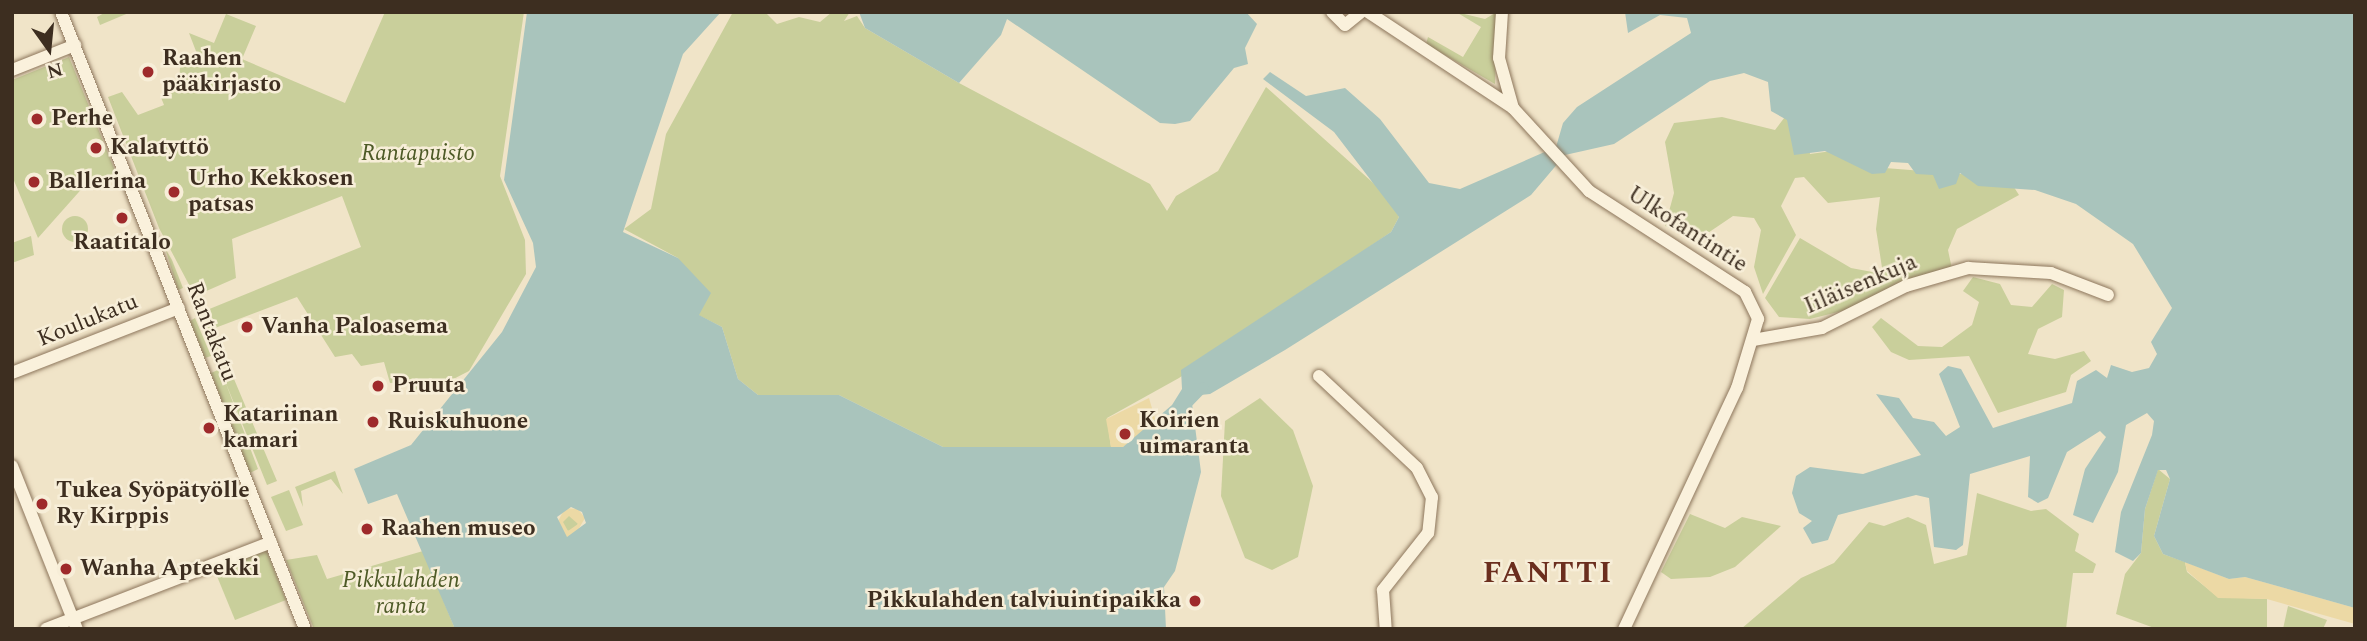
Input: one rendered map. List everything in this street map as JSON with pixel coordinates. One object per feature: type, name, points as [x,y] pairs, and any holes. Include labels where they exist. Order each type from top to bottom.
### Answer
[{"type":"street","name":"Rantakatu","points":[[61,12],[305,629]]},
{"type":"street","name":"Ulkofantintie","points":[[1332,12],[1340,24],[1358,18],[1387,26]]},
{"type":"street","name":"Ulkofantintie","points":[[1368,12],[1513,108],[1566,171],[1745,292],[1758,319],[1737,388],[1624,629]]},
{"type":"street","points":[[1502,12],[1499,58],[1513,108]]},
{"type":"street","points":[[12,69],[75,45]]},
{"type":"street","name":"Iiläisenkuja","points":[[1753,340],[1822,328],[1906,286],[1968,268],[2051,274],[2108,295]]},
{"type":"street","name":"Koulukatu","points":[[12,373],[179,308]]},
{"type":"street","points":[[1319,376],[1417,468],[1432,497],[1428,533],[1383,590],[1386,629]]},
{"type":"street","points":[[12,466],[75,623]]},
{"type":"street","points":[[46,629],[75,623],[271,542]]},
{"type":"green space","points":[[106,12],[131,12],[100,25],[97,17]]},
{"type":"green space","name":"Rantapuisto","points":[[385,12],[524,12],[500,176],[525,240],[526,274],[469,371],[434,389],[411,391],[406,382],[390,383],[384,362],[361,366],[352,354],[335,357],[297,297],[215,328],[222,347],[215,349],[202,312],[361,247],[342,196],[232,239],[236,278],[195,296],[159,228],[108,97],[122,92],[138,115],[164,105],[160,95],[179,87],[180,67],[199,59],[189,33],[214,43],[226,14],[256,26],[242,59],[345,103]]},
{"type":"green space","points":[[733,12],[765,12],[777,24],[799,17],[820,22],[832,12],[850,12],[844,21],[857,16],[865,28],[959,83],[1150,184],[1167,211],[1176,196],[1218,171],[1266,87],[1390,198],[1399,217],[1391,232],[1179,378],[1107,418],[1111,447],[943,447],[839,395],[758,395],[738,379],[722,327],[698,315],[678,258],[624,229],[651,209],[666,134]]},
{"type":"green space","points":[[1456,12],[1485,19],[1497,12],[1495,84],[1426,44],[1428,37],[1463,57],[1481,27]]},
{"type":"green space","points":[[69,57],[116,173],[86,184],[38,238],[12,176],[12,80]]},
{"type":"green space","points":[[1774,105],[1805,119],[1810,154],[1839,150],[1872,167],[1987,176],[2010,181],[2019,195],[1957,229],[1948,250],[1952,269],[1915,278],[1858,307],[1810,319],[1779,317],[1765,298],[1800,238],[1851,268],[1883,274],[1876,229],[1880,197],[1828,203],[1804,177],[1795,178],[1781,206],[1796,235],[1763,294],[1754,267],[1761,230],[1754,218],[1733,216],[1696,241],[1665,226],[1674,193],[1665,142],[1674,123],[1722,117],[1775,130],[1788,113]]},
{"type":"green space","points":[[75,216],[84,220],[88,229],[84,238],[75,242],[66,238],[62,229],[66,220]]},
{"type":"green space","points":[[31,236],[34,255],[12,263],[12,243]]},
{"type":"green space","points":[[165,248],[183,288],[178,290]]},
{"type":"green space","points":[[1973,277],[2000,284],[2011,305],[2032,307],[2052,284],[2064,290],[2062,317],[2038,329],[2028,354],[2055,359],[2084,351],[2091,361],[2071,375],[2066,392],[1998,413],[1969,356],[1909,360],[1891,352],[1872,327],[1881,318],[1918,346],[1942,347],[1972,325],[1979,302],[1963,291]]},
{"type":"green space","points":[[195,318],[211,356],[205,358],[190,321]]},
{"type":"green space","points":[[220,369],[224,379],[234,379],[277,481],[267,485],[225,381],[258,469],[250,473],[211,373]]},
{"type":"green space","points":[[1260,398],[1293,430],[1313,486],[1298,557],[1272,570],[1245,558],[1221,496],[1225,421]]},
{"type":"green space","points":[[2158,469],[2170,479],[2154,536],[2163,554],[2185,562],[2187,572],[2218,597],[2267,599],[2267,629],[2157,629],[2116,614],[2125,574],[2141,553],[2145,509]]},
{"type":"green space","points":[[335,471],[343,494],[331,479],[301,491],[303,507],[295,487]]},
{"type":"green space","points":[[289,490],[303,525],[286,531],[271,497]]},
{"type":"green space","points":[[1977,493],[2031,511],[2046,509],[2079,534],[2075,551],[2096,564],[2093,573],[2073,573],[2066,629],[1741,629],[1801,578],[1834,563],[1869,522],[1884,526],[1908,517],[1926,525],[1934,564],[1967,555]]},
{"type":"green space","points":[[1690,514],[1725,528],[1742,517],[1781,526],[1735,567],[1710,577],[1671,579],[1661,572]]},
{"type":"green space","points":[[570,515],[578,523],[570,531],[562,523]]},
{"type":"green space","points":[[266,549],[286,600],[235,620],[214,569]]},
{"type":"green space","name":"Pikkulahden ranta","points":[[423,551],[455,629],[314,629],[286,560],[317,555],[327,579]]},
{"type":"green space","points":[[2288,606],[2327,620],[2323,629],[2283,629]]},
{"type":"sand","name":"Koirien uimaranta","points":[[1149,398],[1156,422],[1123,447],[1111,447],[1106,419]]},
{"type":"sand","points":[[565,508],[578,509],[585,518],[574,537],[565,537],[557,523]],"holes":[[[569,516],[578,524],[568,531],[563,522]]]},
{"type":"sand","points":[[2185,562],[2229,579],[2245,577],[2355,608],[2355,624],[2267,599],[2218,598],[2187,571]]},
{"type":"water","points":[[527,12],[721,12],[683,54],[623,232],[678,258],[711,293],[699,315],[722,327],[738,379],[758,395],[839,395],[943,447],[1123,447],[1172,405],[1182,389],[1181,370],[1391,232],[1399,217],[1334,132],[1263,79],[1270,72],[1306,96],[1345,88],[1380,119],[1429,183],[1460,189],[1556,147],[1563,123],[1577,107],[1691,33],[1687,18],[1660,15],[1628,33],[1625,12],[2355,12],[2355,608],[2245,577],[2229,579],[2163,554],[2154,536],[2170,479],[2166,470],[2158,470],[2145,509],[2141,553],[2133,561],[2115,552],[2121,512],[2152,435],[2154,421],[2147,413],[2126,425],[2118,472],[2093,523],[2073,515],[2085,469],[2106,437],[2100,431],[2067,452],[2048,498],[2038,503],[2028,497],[2030,456],[1970,474],[1963,545],[1956,550],[1934,547],[1929,498],[1916,495],[1838,515],[1828,540],[1812,544],[1803,528],[1812,521],[1799,513],[1792,493],[1796,476],[1810,467],[1863,474],[1921,455],[1876,394],[1899,398],[1913,418],[1934,422],[1946,436],[1960,427],[1939,374],[1948,366],[1961,369],[1993,428],[2072,403],[2077,381],[2096,370],[2107,378],[2111,365],[2132,372],[2149,368],[2157,354],[2151,342],[2172,308],[2133,244],[2076,204],[2035,190],[1978,186],[1960,173],[1956,184],[1939,189],[1933,175],[1916,174],[1908,163],[1891,162],[1885,173],[1872,174],[1825,151],[1794,155],[1787,120],[1771,111],[1768,82],[1744,73],[1710,81],[1614,144],[1565,155],[1531,195],[1285,350],[1210,394],[1191,396],[1201,472],[1175,571],[1164,587],[1166,629],[455,629],[397,494],[368,504],[354,469],[411,445],[502,332],[536,267],[533,243],[504,180]],"holes":[[[571,507],[582,512],[586,523],[567,537],[557,517]]]},
{"type":"water","points":[[859,12],[1246,12],[1257,24],[1245,48],[1248,64],[1234,68],[1190,121],[1175,124],[1160,123],[1007,19],[1001,35],[959,83],[865,28]]},
{"type":"waterway","points":[[1181,410],[1203,387]]},
{"type":"place","name":"Raahen pääkirjasto","points":[[148,72]]},
{"type":"place","name":"Perhe","points":[[37,119]]},
{"type":"place","name":"Kalatyttö","points":[[96,148]]},
{"type":"place","name":"Ballerina","points":[[34,182]]},
{"type":"place","name":"Urho Kekkosen patsas","points":[[174,192]]},
{"type":"place","name":"Raatitalo","points":[[122,218]]},
{"type":"place","name":"Vanha Paloasema","points":[[247,327]]},
{"type":"place","name":"Pruuta","points":[[378,386]]},
{"type":"place","name":"Ruiskuhuone","points":[[373,422]]},
{"type":"place","name":"Katariinan kamari","points":[[209,428]]},
{"type":"place","name":"Koirien uimaranta","points":[[1125,434]]},
{"type":"place","name":"Tukea Syöpätyölle Ry Kirppis","points":[[42,504]]},
{"type":"place","name":"Raahen museo","points":[[367,529]]},
{"type":"place","name":"Wanha Apteekki","points":[[66,569]]},
{"type":"place","name":"Pikkulahden talviuintipaikka","points":[[1195,601]]},
{"type":"district","name":"FANTTI","points":[[1548,573]]}]
